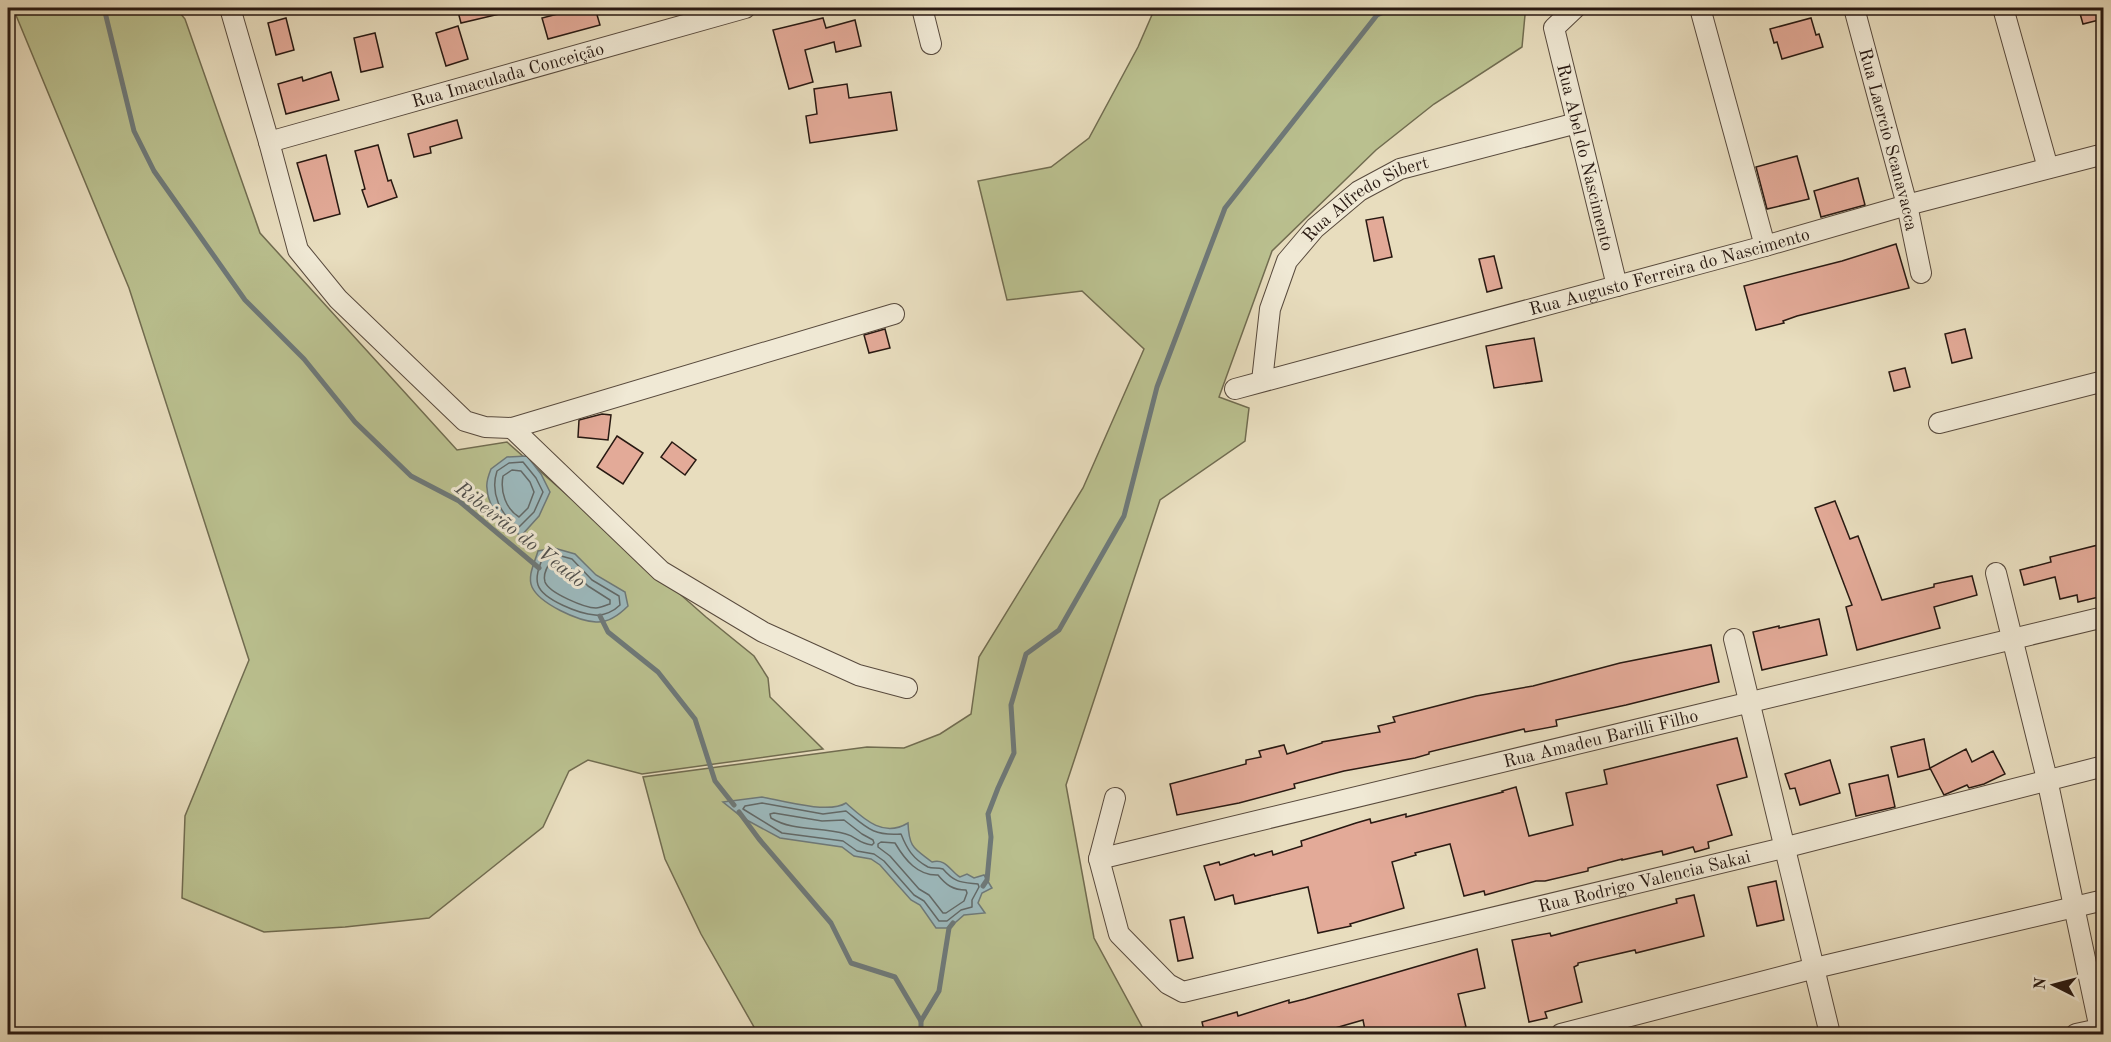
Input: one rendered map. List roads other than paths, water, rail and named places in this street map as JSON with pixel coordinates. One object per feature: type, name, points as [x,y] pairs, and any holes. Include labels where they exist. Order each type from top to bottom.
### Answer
[{"type":"street","points":[[230,8],[298,250],[332,291],[465,421],[485,428],[512,428],[894,314]]},
{"type":"street","name":"Rua Imaculada Conceição","points":[[269,142],[745,8]]},
{"type":"street","points":[[922,8],[931,44]]},
{"type":"street","name":"Rua Abel do Nascimento","points":[[1575,8],[1554,28],[1617,286]]},
{"type":"street","points":[[1700,8],[1765,246]]},
{"type":"street","name":"Rua Laercio Scanavacca","points":[[1854,8],[1907,205],[1921,273]]},
{"type":"street","points":[[2003,8],[2048,168]]},
{"type":"street","name":"Rua Alfredo Sibert","points":[[1262,381],[1270,309],[1287,261],[1315,228],[1359,191],[1400,170],[1577,123]]},
{"type":"street","name":"Rua Augusto Ferreira do Nascimento","points":[[1235,388],[2103,154]]},
{"type":"street","points":[[1939,423],[2103,381]]},
{"type":"street","points":[[512,428],[661,571],[763,632],[858,675],[907,688]]},
{"type":"street","points":[[1996,573],[2047,779],[2101,1031],[2076,1035]]},
{"type":"street","name":"Rua Amadeu Barilli Filho","points":[[1099,859],[2103,617]]},
{"type":"street","points":[[1734,639],[1830,1035]]},
{"type":"street","name":"Rua Rodrigo Valencia Sakai","points":[[1099,859],[1119,934],[1168,984],[1183,992],[1784,848],[2103,766]]},
{"type":"street","points":[[1099,859],[1114,798]]},
{"type":"street","points":[[1561,1035],[1815,968],[2103,900]]},
{"type":"water","points":[[527,456],[541,474],[550,492],[539,516],[521,536],[503,522],[494,510],[488,496],[487,484],[491,469],[507,457]]},
{"type":"water","points":[[554,548],[575,554],[596,575],[625,592],[628,606],[618,615],[596,622],[570,615],[543,600],[532,587],[531,574],[538,551]]},
{"type":"water","points":[[762,797],[817,807],[838,806],[846,803],[874,825],[890,828],[908,823],[911,843],[932,862],[944,863],[960,877],[967,874],[974,878],[984,875],[992,888],[982,893],[978,903],[985,913],[964,915],[949,928],[936,928],[920,905],[911,900],[880,865],[871,859],[854,856],[842,847],[780,838],[743,818],[723,802]]},
{"type":"waterway","name":"Ribeirão do Veado","points":[[104,8],[134,131],[154,171],[245,300],[304,359],[355,422],[411,476],[459,501],[539,568]]},
{"type":"waterway","points":[[983,886],[987,880],[991,837],[988,814],[1014,753],[1011,705],[1026,654],[1059,630],[1124,516],[1157,387],[1225,208],[1377,15],[1392,8]]},
{"type":"waterway","name":"Ribeirão do Veado","points":[[600,616],[608,632],[658,672],[695,719],[715,781],[734,805]]},
{"type":"waterway","name":"Ribeirão do Veado","points":[[739,812],[759,839],[831,923],[851,963],[895,977],[921,1021],[921,1034]]},
{"type":"waterway","points":[[921,1021],[939,991],[949,928],[953,923]]}]
